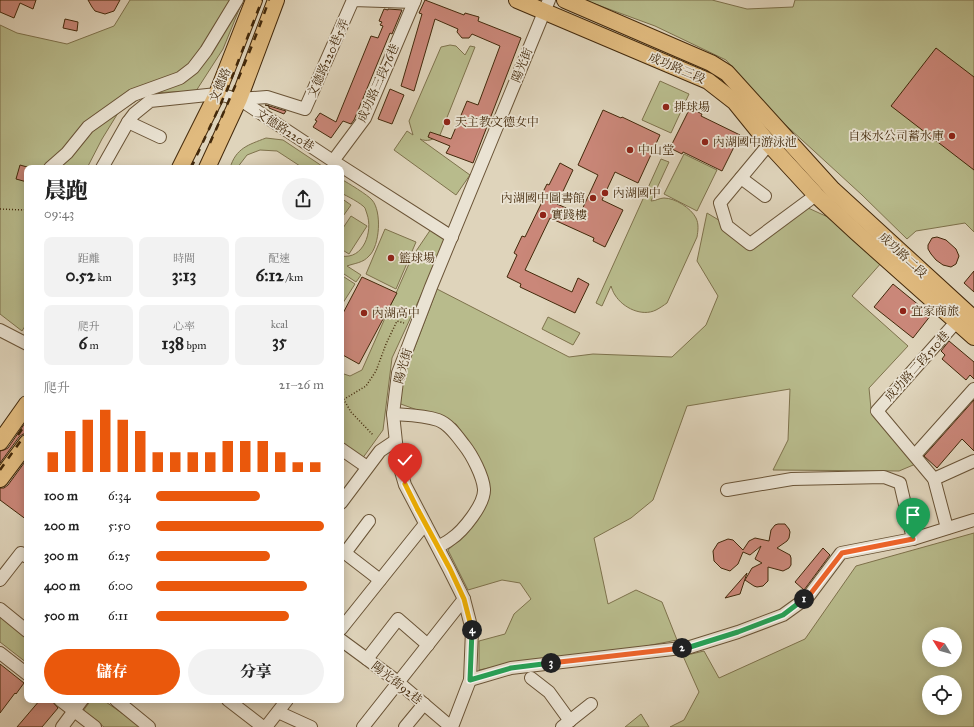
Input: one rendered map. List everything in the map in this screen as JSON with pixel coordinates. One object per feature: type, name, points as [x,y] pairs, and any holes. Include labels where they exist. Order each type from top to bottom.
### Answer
[{"type":"main road","name":"文德路","points":[[182,165],[217,94],[254,0]]},
{"type":"main road","name":"文德路","points":[[208,165],[239,99],[276,0]]},
{"type":"main road","name":"成功路三段","points":[[517,0],[547,6],[708,81],[735,102],[769,144],[816,195],[856,232]]},
{"type":"main road","name":"成功路三段","points":[[565,0],[711,63],[727,73],[833,190]]},
{"type":"main road","name":"成功路二段","points":[[833,190],[974,319]]},
{"type":"main road","name":"成功路二段","points":[[856,232],[974,337]]},
{"type":"main road","points":[[0,442],[24,408]]},
{"type":"main road","points":[[0,479],[24,447]]},
{"type":"street","points":[[53,165],[67,153],[88,126],[133,95],[180,78],[193,68],[206,51],[237,0]]},
{"type":"street","name":"文德路220巷5弄","points":[[239,99],[267,98],[305,109],[353,0],[414,1]]},
{"type":"street","name":"成功路三段76巷","points":[[333,161],[365,118],[414,1]]},
{"type":"street","name":"陽光街","points":[[452,727],[470,680],[472,630],[464,599],[405,484],[398,461],[393,414],[398,373],[547,6]]},
{"type":"street","name":"文德路220巷","points":[[106,165],[128,122],[134,114],[150,101],[217,94],[239,99],[339,165]]},
{"type":"street","points":[[128,122],[160,137]]},
{"type":"street","points":[[769,144],[720,203],[727,226],[750,244],[816,195]]},
{"type":"street","name":"文德路220巷","points":[[344,168],[452,237]]},
{"type":"street","points":[[741,178],[765,196]]},
{"type":"street","name":"成功路二段510巷","points":[[915,455],[877,411],[957,321]]},
{"type":"street","points":[[0,330],[24,342]]},
{"type":"street","points":[[947,528],[934,479],[915,455],[974,389]]},
{"type":"street","points":[[393,414],[439,420],[452,430],[470,452],[480,474],[484,489],[479,506],[462,529],[452,539],[438,547]]},
{"type":"street","points":[[344,499],[366,467],[380,451],[395,441]]},
{"type":"street","points":[[344,451],[366,467]]},
{"type":"street","points":[[934,479],[974,461]]},
{"type":"street","points":[[727,490],[792,479],[884,477],[900,483],[913,539]]},
{"type":"street","points":[[470,680],[511,668],[690,647],[738,632],[783,615],[808,597],[842,553],[913,539],[974,520]]},
{"type":"street","points":[[344,555],[369,521]]},
{"type":"street","points":[[344,625],[425,524]]},
{"type":"street","points":[[0,580],[21,553],[24,555]]},
{"type":"street","points":[[344,557],[380,580]]},
{"type":"street","points":[[363,727],[464,599]]},
{"type":"street","points":[[0,610],[24,628]]},
{"type":"street","points":[[367,659],[398,619],[428,645]]},
{"type":"street","name":"陽光街92巷","points":[[344,642],[398,682],[452,727]]},
{"type":"street","points":[[0,653],[24,672]]},
{"type":"street","points":[[531,678],[549,692],[566,724],[591,704]]},
{"type":"street","points":[[64,703],[96,727]]},
{"type":"street","points":[[62,727],[80,703]]},
{"type":"street","points":[[120,703],[148,726]]},
{"type":"street","points":[[232,703],[265,727],[285,703]]},
{"type":"street","points":[[405,727],[424,704]]},
{"type":"street","points":[[278,712],[310,727]]},
{"type":"path","points":[[0,209],[24,210]]},
{"type":"path","points":[[374,435],[351,412],[344,400],[366,386],[376,371],[386,344],[397,321],[404,324]]},
{"type":"green space","points":[[130,0],[243,0],[223,49],[196,91],[148,93],[118,113],[89,165],[24,165],[24,328],[22,331],[0,314],[0,25],[17,33],[67,44],[114,26]]},
{"type":"green space","points":[[712,0],[747,9],[793,7],[795,0],[974,0],[974,232],[965,223],[916,231],[907,239],[862,195],[778,118],[726,60],[655,26],[587,1]]},
{"type":"green space","points":[[450,45],[456,46],[465,55],[470,46],[475,47],[440,135],[430,140],[420,139],[470,175],[456,195],[394,150],[407,131],[413,135],[409,121],[441,47]]},
{"type":"green space","name":"排球場","points":[[660,81],[689,94],[671,133],[642,120]]},
{"type":"green space","points":[[266,138],[283,140],[320,165],[298,165],[277,151],[260,150],[247,155],[239,165],[231,165],[239,152],[248,145]]},
{"type":"green space","points":[[684,154],[717,170],[697,211],[664,194]]},
{"type":"green space","points":[[661,159],[669,162],[651,201],[668,198],[687,207],[694,214],[697,220],[697,237],[667,303],[651,312],[639,312],[633,310],[618,300],[611,286],[602,306],[596,303]]},
{"type":"green space","points":[[344,181],[372,200],[375,205],[378,220],[376,245],[373,251],[364,260],[347,266],[361,275],[356,282],[344,274],[344,256],[356,254],[361,249],[367,236],[369,221],[363,206],[344,195]]},
{"type":"green space","points":[[344,200],[351,205],[344,215]]},
{"type":"green space","points":[[806,207],[843,224],[882,262],[852,296],[908,346],[869,388],[871,409],[918,463],[899,471],[773,470],[788,440],[790,389],[687,406],[653,500],[631,518],[594,538],[608,604],[636,590],[662,602],[677,640],[631,649],[518,662],[479,670],[479,641],[505,634],[514,614],[531,599],[520,583],[502,580],[468,590],[448,550],[459,540],[487,488],[474,449],[456,424],[398,403],[405,373],[437,289],[569,357],[593,354],[672,357],[706,325],[718,296],[697,261],[707,213],[757,243]]},
{"type":"green space","points":[[351,216],[367,226],[349,254],[344,251],[344,226]]},
{"type":"green space","name":"籃球場","points":[[385,229],[416,242],[396,289],[366,274]]},
{"type":"green space","points":[[431,229],[447,239],[392,358],[383,430],[362,459],[344,446],[344,374],[350,376],[362,370],[412,257]]},
{"type":"green space","points":[[344,277],[355,284],[344,301]]},
{"type":"green space","points":[[548,317],[580,333],[573,345],[542,329]]},
{"type":"green space","points":[[974,533],[974,727],[670,727],[684,720],[699,692],[683,656],[704,651],[719,678],[805,639],[856,566]]},
{"type":"green space","points":[[0,616],[24,635],[24,661],[0,642]]},
{"type":"green space","points":[[89,703],[107,703],[142,727],[104,727],[83,711]]},
{"type":"green space","points":[[641,714],[649,727],[625,727]]},
{"type":"building","points":[[0,0],[36,0],[33,9],[20,3],[14,18],[0,12]]},
{"type":"building","points":[[88,0],[120,0],[114,11],[105,14],[95,11]]},
{"type":"building","points":[[425,0],[464,15],[465,13],[479,17],[478,21],[521,38],[473,163],[446,153],[450,146],[428,137],[430,132],[451,139],[467,101],[478,105],[500,46],[472,34],[469,38],[462,38],[457,32],[458,29],[435,19],[414,91],[401,86],[422,14],[419,13]]},
{"type":"building","points":[[384,9],[402,10],[392,34],[390,33],[354,120],[351,124],[343,121],[331,138],[313,127],[317,121],[315,120],[320,113],[336,122],[371,36],[378,38],[383,26],[380,25],[382,22],[379,21]]},
{"type":"building","points":[[65,19],[78,22],[77,31],[63,28]]},
{"type":"building","name":"自來水公司蓄水庫","points":[[936,48],[974,77],[974,170],[891,106]]},
{"type":"building","points":[[390,89],[404,95],[392,124],[378,119]]},
{"type":"building","points":[[266,105],[286,111],[284,114]]},
{"type":"building","name":"內湖國中游泳池","points":[[690,108],[702,114],[701,116],[740,135],[722,171],[683,152],[682,154],[670,148]]},
{"type":"building","points":[[603,110],[621,118],[622,117],[660,135],[638,183],[615,172],[602,200],[623,210],[605,247],[593,241],[594,238],[550,218],[525,270],[572,292],[578,278],[589,284],[575,313],[520,287],[521,284],[507,277],[517,255],[514,253],[522,236],[525,237],[542,202],[539,200],[547,184],[549,185],[560,163],[573,170],[557,204],[580,214],[598,175],[578,165]]},
{"type":"building","points":[[20,165],[24,166],[24,181],[16,179]]},
{"type":"building","points":[[937,237],[946,240],[956,249],[959,256],[956,264],[951,267],[943,265],[936,260],[928,249],[928,245],[932,238]]},
{"type":"building","points":[[974,271],[974,292],[964,283]]},
{"type":"building","points":[[362,277],[397,293],[359,364],[344,356],[344,311]]},
{"type":"building","name":"宜家商旅","points":[[893,284],[931,315],[913,338],[874,307]]},
{"type":"building","points":[[949,341],[974,362],[974,379],[970,375],[966,380],[942,359],[945,355],[941,351]]},
{"type":"building","points":[[974,400],[974,451],[962,439],[937,468],[924,456]]},
{"type":"building","points":[[24,424],[24,434],[19,437],[0,463],[0,451],[8,448]]},
{"type":"building","points":[[24,463],[24,518],[0,500],[0,488],[4,488],[8,485]]},
{"type":"building","points":[[778,524],[785,524],[790,532],[787,541],[777,548],[790,555],[791,565],[783,571],[768,567],[768,581],[763,586],[754,586],[745,580],[752,568],[762,563],[755,559],[761,546],[750,555],[743,552],[738,564],[730,571],[721,568],[714,561],[713,551],[718,543],[728,539],[733,540],[743,550],[749,541],[755,538],[769,541],[771,530]]},
{"type":"building","points":[[823,548],[830,555],[804,590],[795,582]]},
{"type":"building","points":[[747,573],[740,594],[725,598]]},
{"type":"building","points":[[0,664],[24,683],[0,713]]},
{"type":"building","points":[[37,703],[54,703],[58,708],[42,727],[17,727]]},
{"type":"railway","points":[[192,165],[227,90],[262,0]]},
{"type":"railway","points":[[210,143],[269,0]]},
{"type":"railway","points":[[18,435],[24,426]]},
{"type":"railway","points":[[0,470],[24,436]]},
{"type":"place","name":"排球場","points":[[666,107]]},
{"type":"place","name":"天主教文德女中","points":[[447,122]]},
{"type":"place","name":"自來水公司蓄水庫","points":[[952,136]]},
{"type":"place","name":"內湖國中游泳池","points":[[705,142]]},
{"type":"place","name":"中山堂","points":[[630,150]]},
{"type":"place","name":"內湖國中","points":[[605,193]]},
{"type":"place","name":"內湖國中圖書館","points":[[593,198]]},
{"type":"place","name":"實踐樓","points":[[543,215]]},
{"type":"place","name":"籃球場","points":[[391,258]]},
{"type":"place","name":"宜家商旅","points":[[903,311]]},
{"type":"place","name":"內湖高中","points":[[364,313]]},
{"type":"route","points":[[405,484],[450,569],[464,599],[472,630],[470,680],[511,668],[690,647],[738,632],[783,615],[808,597],[842,553],[913,539]]}]
